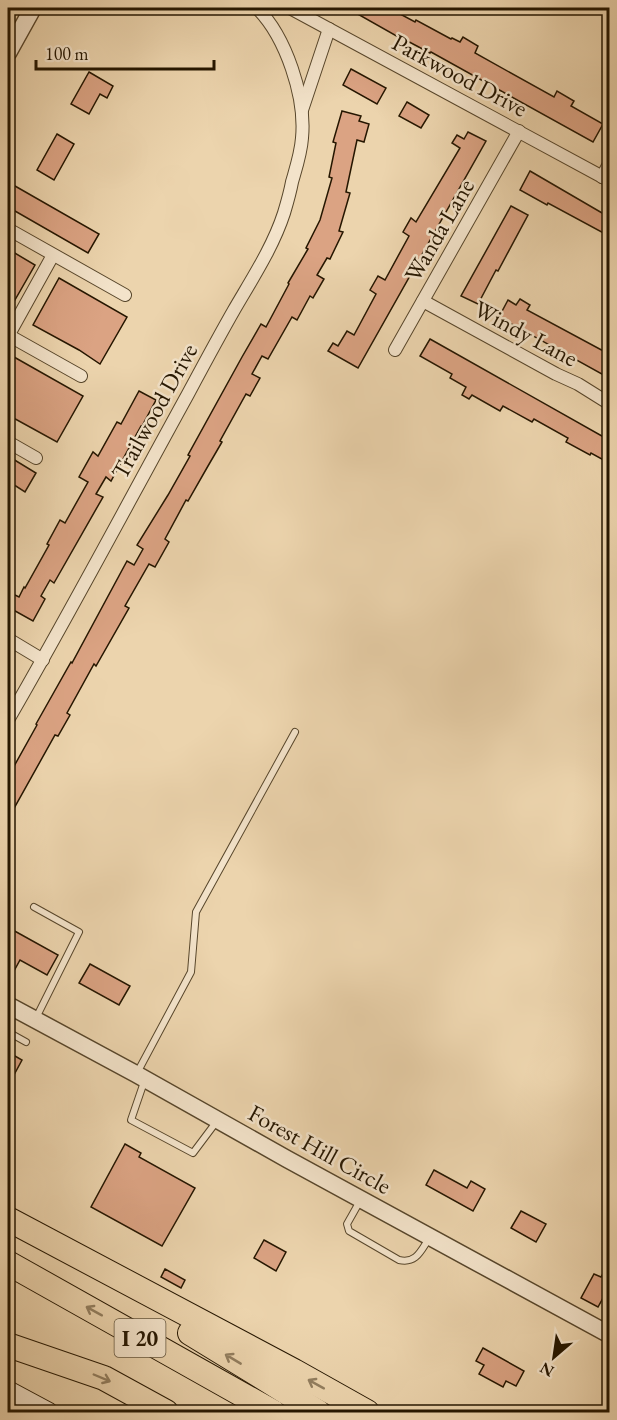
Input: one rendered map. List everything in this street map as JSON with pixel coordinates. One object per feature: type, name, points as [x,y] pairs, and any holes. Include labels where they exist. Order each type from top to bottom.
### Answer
[{"type":"highway","points":[[8,1219],[294,1371],[368,1413]]},
{"type":"highway","points":[[8,1233],[175,1324],[318,1413]]},
{"type":"highway","name":"I 20","points":[[8,1263],[273,1413]]},
{"type":"highway","name":"I 20","points":[[8,1345],[104,1378],[166,1413]]},
{"type":"main road","points":[[8,1390],[49,1413]]},
{"type":"street","points":[[8,53],[33,8]]},
{"type":"street","name":"Trailwood Drive","points":[[8,720],[269,248],[284,214],[299,157],[302,135],[301,111],[296,84],[286,55],[276,34],[257,8]]},
{"type":"street","name":"Parkwood Drive","points":[[290,8],[606,179]]},
{"type":"street","name":"Trailwood Drive","points":[[301,111],[329,28]]},
{"type":"street","name":"Wanda Lane","points":[[394,350],[519,131]]},
{"type":"street","points":[[606,179],[609,162]]},
{"type":"street","points":[[8,229],[125,295]]},
{"type":"street","points":[[53,255],[8,336],[81,376]]},
{"type":"street","name":"Windy Lane","points":[[423,301],[578,384],[609,404]]},
{"type":"street","points":[[8,442],[36,458]]},
{"type":"street","points":[[8,639],[43,660]]},
{"type":"street","name":"Forest Hill Circle","points":[[8,1005],[609,1335]]},
{"type":"lane","points":[[218,1120],[193,1153],[131,1120],[140,1077],[191,972],[196,912],[295,732]]},
{"type":"lane","points":[[34,907],[79,932],[34,1020]]},
{"type":"lane","points":[[8,1032],[26,1042]]},
{"type":"lane","points":[[361,1199],[347,1224],[349,1231],[399,1260],[408,1261],[416,1257],[430,1237]]},
{"type":"building","points":[[347,8],[389,8],[451,39],[460,42],[463,37],[478,46],[475,53],[554,97],[557,91],[574,101],[571,106],[603,124],[593,142]]},
{"type":"building","points":[[351,69],[386,88],[377,104],[343,85]]},
{"type":"building","points":[[89,72],[113,86],[107,98],[100,94],[89,114],[71,104]]},
{"type":"building","points":[[407,102],[429,115],[421,128],[399,116]]},
{"type":"building","points":[[342,111],[361,116],[359,121],[369,124],[364,142],[357,140],[346,192],[350,193],[339,231],[343,232],[330,259],[327,258],[317,275],[324,279],[313,298],[310,296],[297,320],[292,317],[268,359],[262,356],[252,374],[260,378],[250,396],[246,394],[220,441],[222,442],[165,539],[169,542],[155,567],[149,564],[125,606],[129,608],[67,713],[70,715],[58,736],[55,735],[8,819],[8,777],[127,561],[134,565],[143,549],[137,545],[190,456],[188,455],[261,324],[266,327],[308,249],[306,248],[320,220],[332,178],[329,177],[336,143],[333,142]]},
{"type":"building","points":[[468,132],[486,141],[358,368],[328,351],[333,343],[338,346],[347,331],[354,335],[376,294],[370,290],[378,276],[385,280],[409,236],[403,232],[411,218],[416,222],[460,148],[452,143],[457,135],[464,139]]},
{"type":"building","points":[[57,134],[74,144],[54,180],[37,170]]},
{"type":"building","points":[[530,171],[609,217],[609,236],[520,190]]},
{"type":"building","points":[[8,182],[99,234],[88,253],[8,207]]},
{"type":"building","points":[[511,206],[528,215],[478,304],[461,296]]},
{"type":"building","points":[[8,249],[35,265],[8,312]]},
{"type":"building","points":[[59,278],[127,317],[100,364],[33,325]]},
{"type":"building","points":[[520,299],[530,305],[527,310],[609,354],[609,378],[499,317],[508,300],[516,305]]},
{"type":"building","points":[[430,339],[609,440],[609,463],[566,442],[568,438],[534,419],[532,422],[503,406],[500,411],[472,395],[469,399],[462,395],[466,387],[450,378],[452,374],[420,356]]},
{"type":"building","points":[[14,357],[83,396],[57,442],[8,415],[8,370]]},
{"type":"building","points":[[139,391],[156,400],[111,481],[106,477],[96,494],[103,497],[54,583],[50,580],[41,596],[45,599],[33,621],[8,607],[8,603],[13,594],[19,597],[25,588],[60,520],[65,523],[88,482],[79,477],[93,452],[98,456],[117,422],[121,424]]},
{"type":"building","points":[[8,456],[36,473],[25,492],[8,481]]},
{"type":"building","points":[[11,929],[58,955],[47,975],[20,960],[8,982],[8,935]]},
{"type":"building","points":[[90,964],[130,986],[119,1005],[79,983]]},
{"type":"building","points":[[8,1052],[22,1060],[8,1086]]},
{"type":"building","points":[[125,1144],[141,1153],[139,1157],[195,1188],[162,1246],[91,1207]]},
{"type":"building","points":[[434,1170],[467,1188],[471,1181],[485,1189],[473,1211],[426,1185]]},
{"type":"building","points":[[521,1211],[546,1224],[536,1242],[511,1228]]},
{"type":"building","points":[[264,1240],[286,1252],[276,1271],[254,1258]]},
{"type":"building","points":[[609,1262],[609,1287],[598,1307],[581,1298],[594,1274],[601,1277]]},
{"type":"building","points":[[165,1269],[185,1280],[181,1288],[161,1277]]},
{"type":"building","points":[[483,1348],[524,1371],[516,1386],[506,1381],[503,1387],[479,1374],[484,1365],[476,1361]]}]
